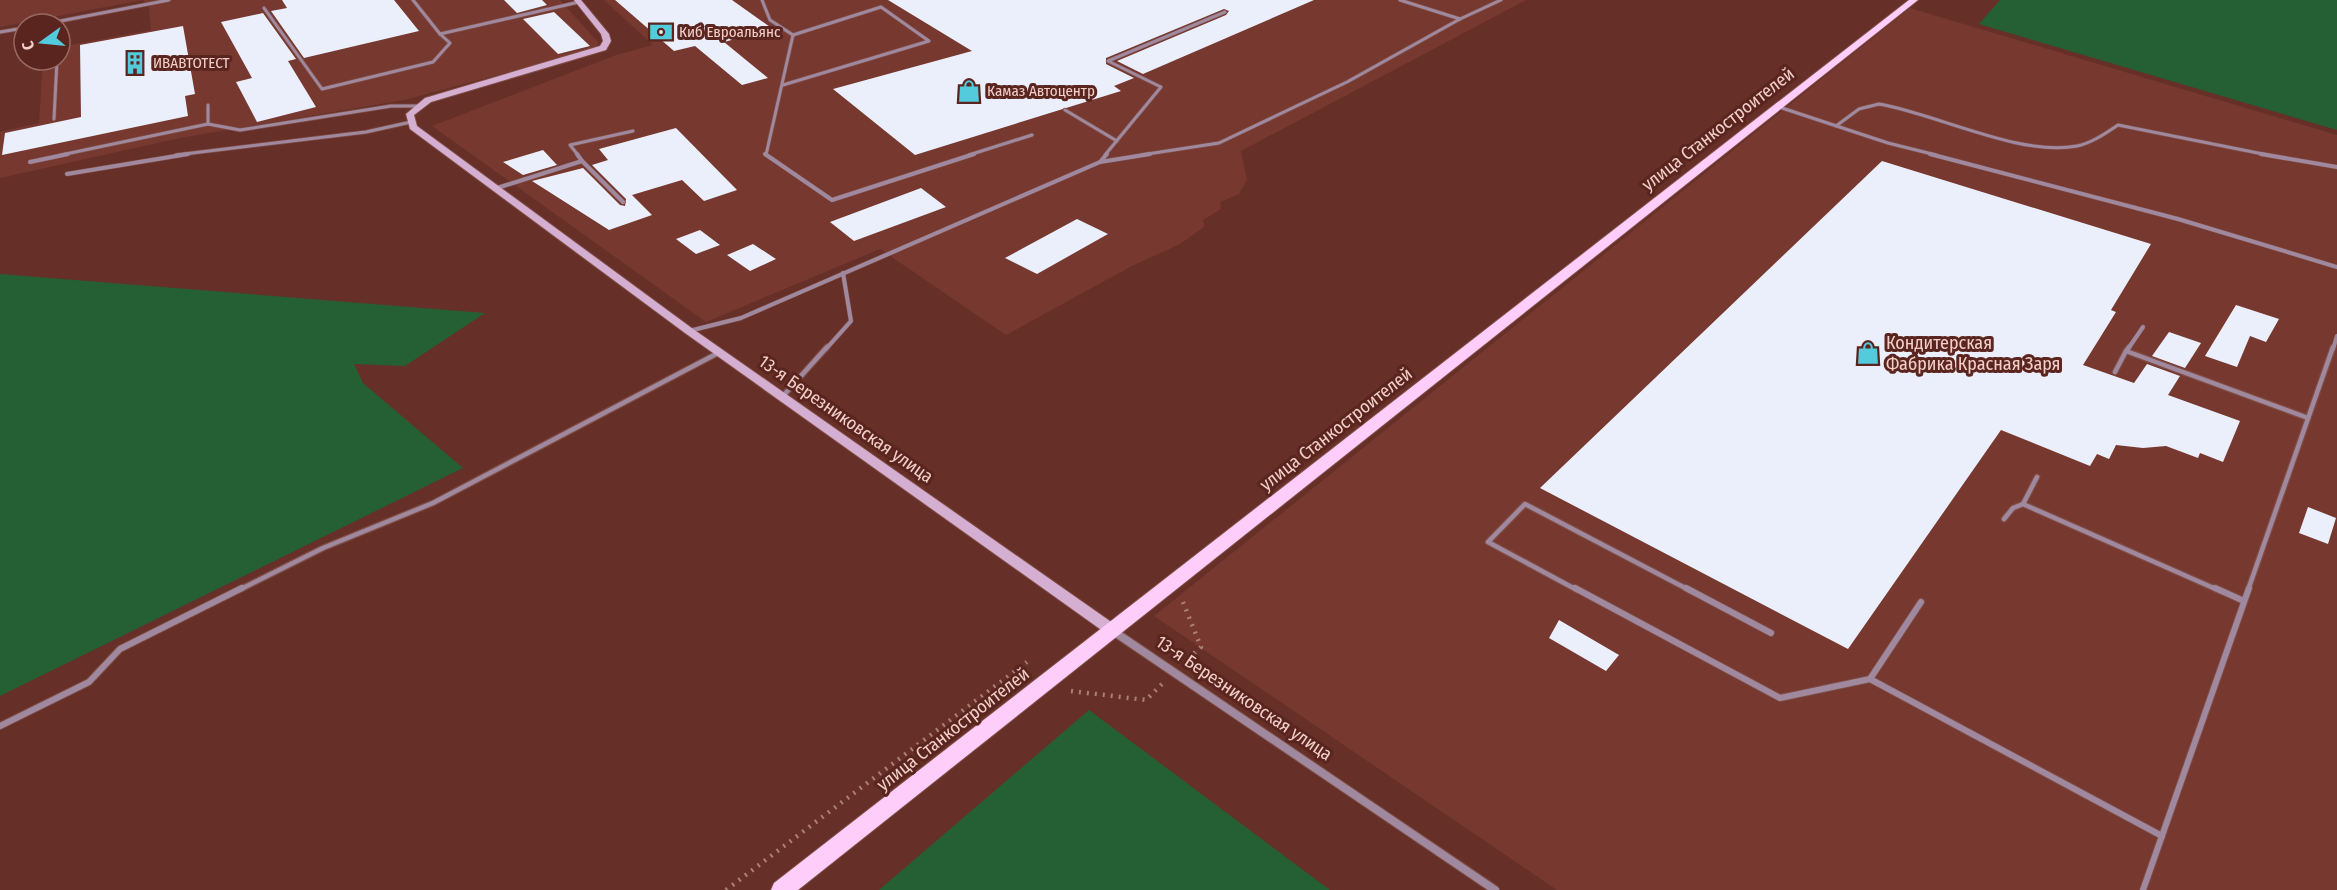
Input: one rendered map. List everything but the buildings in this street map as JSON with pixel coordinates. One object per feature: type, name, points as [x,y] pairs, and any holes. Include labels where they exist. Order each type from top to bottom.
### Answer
[{"type":"main road","name":"улица Станкостроителей","points":[[782,890],[1914,0]]},
{"type":"street","points":[[411,122],[410,114],[418,106],[441,95],[603,48],[607,38],[578,1]]},
{"type":"street","name":"13-я Березниковская улица","points":[[411,122],[417,131],[494,189],[689,331],[1112,630],[1494,890]]},
{"type":"lane","points":[[72,19],[170,0]]},
{"type":"lane","points":[[264,8],[322,88],[434,62],[450,43],[413,0]]},
{"type":"lane","points":[[762,0],[770,20],[793,35]]},
{"type":"lane","points":[[1400,0],[1460,19]]},
{"type":"lane","points":[[689,331],[741,318],[1100,162],[1219,143],[1347,82],[1460,19],[1501,0]]},
{"type":"lane","points":[[440,34],[578,1]]},
{"type":"lane","points":[[783,85],[929,41],[881,7],[793,35]]},
{"type":"lane","points":[[1100,162],[1161,87],[1108,61],[1225,12]]},
{"type":"lane","points":[[793,35],[765,155],[832,201],[1032,135]]},
{"type":"lane","points":[[54,118],[56,72]]},
{"type":"lane","points":[[1836,126],[1853,111],[1875,104],[1933,116],[2051,148],[2076,146],[2099,138],[2118,125],[2320,166],[2337,167]]},
{"type":"lane","points":[[208,105],[208,124]]},
{"type":"lane","points":[[30,162],[208,124],[240,130],[391,106],[418,106]]},
{"type":"lane","points":[[1779,107],[1888,143],[2178,219],[2337,267]]},
{"type":"lane","points":[[1065,111],[1117,141]]},
{"type":"lane","points":[[67,174],[172,156],[366,132],[411,122]]},
{"type":"lane","points":[[623,202],[582,161],[570,145],[633,130]]},
{"type":"lane","points":[[494,189],[582,161]]},
{"type":"lane","points":[[783,396],[851,321],[843,273]]},
{"type":"lane","points":[[2115,372],[2142,327]]},
{"type":"lane","points":[[2143,890],[2337,336]]},
{"type":"lane","points":[[2126,351],[2308,418]]},
{"type":"lane","points":[[0,726],[89,682],[120,649],[323,548],[433,502],[720,352]]},
{"type":"lane","points":[[2004,519],[2013,508],[2023,504],[2037,477]]},
{"type":"lane","points":[[1771,633],[1525,504],[1488,542],[1780,698],[1870,679],[2162,836]]},
{"type":"lane","points":[[2023,504],[2244,601]]},
{"type":"lane","points":[[1870,679],[1921,602]]},
{"type":"path","points":[[726,890],[1027,662]]},
{"type":"shaded area","points":[[0,0],[143,0],[72,13],[12,12],[12,25],[0,27]]},
{"type":"shaded area","points":[[143,0],[560,0],[599,43],[595,48],[561,58],[404,100],[180,138],[0,178],[0,132],[39,123],[42,72],[72,72],[72,45],[151,30],[149,6]]},
{"type":"shaded area","points":[[604,0],[1526,0],[1241,151],[1247,180],[1239,194],[1220,202],[1221,209],[1203,220],[1204,227],[1180,244],[1132,266],[1006,335],[880,249],[706,322],[432,126],[616,55],[653,45]]},
{"type":"shaded area","points":[[1910,8],[2337,135],[2337,890],[1557,890],[1154,616]]},
{"type":"green space","points":[[2000,0],[2337,0],[2337,130],[1979,24]]},
{"type":"green space","points":[[0,274],[485,313],[405,366],[354,364],[363,383],[463,468],[0,696]]},
{"type":"green space","points":[[1089,710],[1330,890],[879,890]]},
{"type":"place","name":"Киб Евроальянс","points":[[661,32]]},
{"type":"place","name":"ИВАВТОТЕСТ","points":[[135,63]]},
{"type":"place","name":"Камаз Автоцентр","points":[[969,91]]},
{"type":"place","name":"Кондитерская Фабрика Красная Заря","points":[[1868,353]]}]
